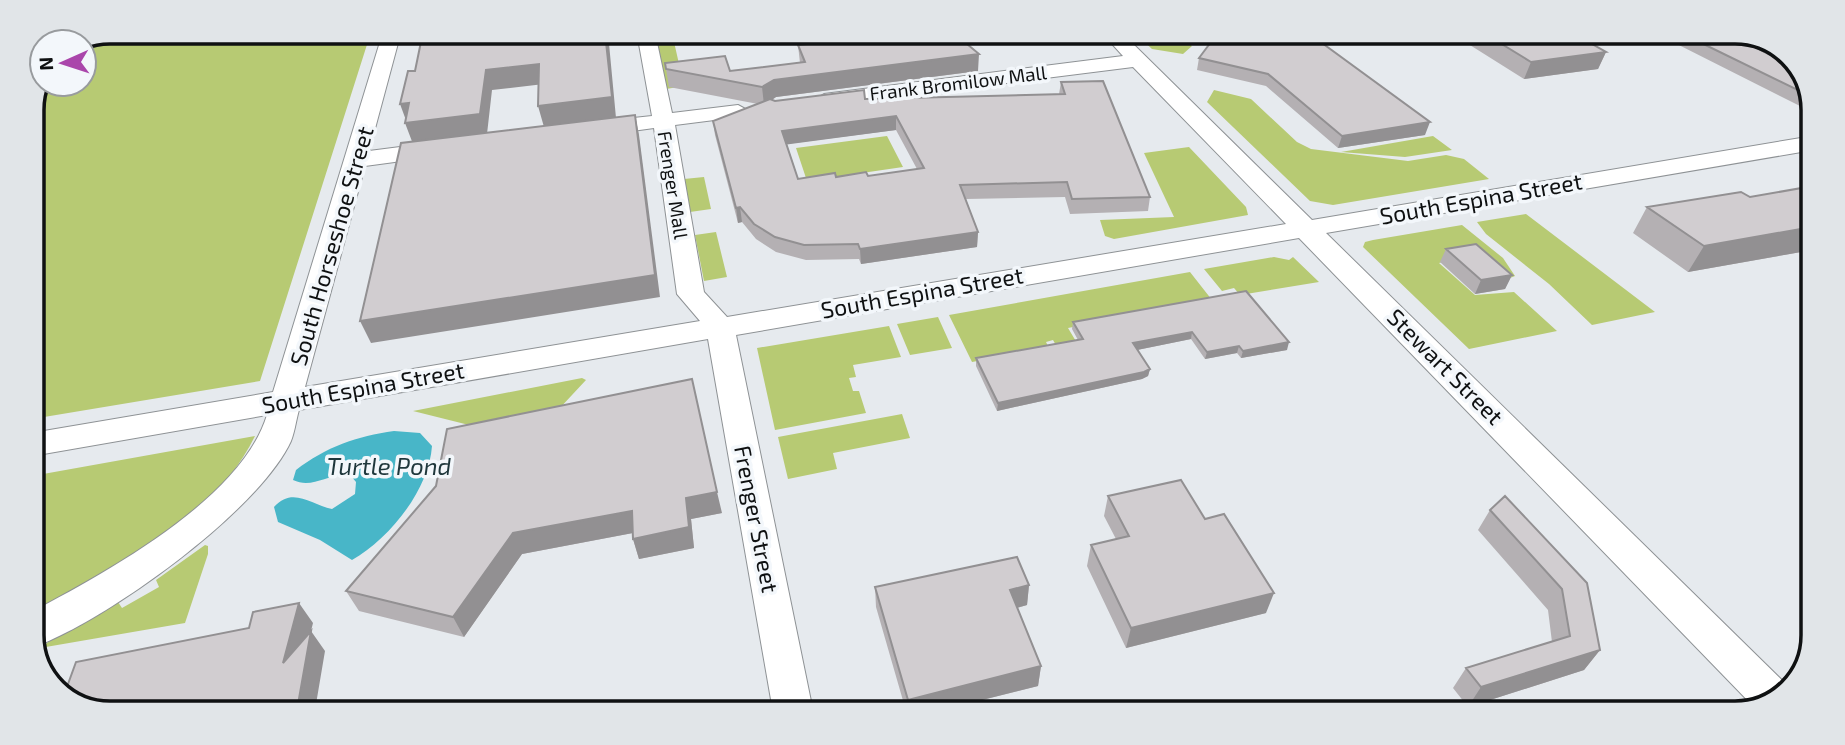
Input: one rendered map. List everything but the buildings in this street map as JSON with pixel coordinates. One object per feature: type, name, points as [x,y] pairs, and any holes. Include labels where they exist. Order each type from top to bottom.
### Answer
[{"type":"street","name":"South Horseshoe Street","points":[[44,624],[124,580],[180,543],[260,463],[281,429],[389,44]]},
{"type":"street","name":"Frenger Mall","points":[[648,44],[691,294],[720,327]]},
{"type":"street","name":"Stewart Street","points":[[1123,44],[1768,693]]},
{"type":"street","name":"Frank Bromilow Mall","points":[[805,102],[1140,60]]},
{"type":"street","points":[[572,132],[738,111]]},
{"type":"street","name":"South Espina Street","points":[[44,442],[1801,145]]},
{"type":"street","points":[[356,160],[458,146]]},
{"type":"street","name":"Frenger Street","points":[[720,327],[791,701]]},
{"type":"green space","points":[[367,44],[260,381],[44,417],[45,98],[98,98],[98,45]]},
{"type":"green space","points":[[657,44],[674,44],[684,86],[666,89]]},
{"type":"green space","points":[[1147,44],[1192,46],[1183,54],[1152,49]]},
{"type":"green space","points":[[1214,90],[1251,99],[1297,142],[1311,149],[1408,161],[1446,155],[1464,159],[1489,179],[1333,205],[1310,201],[1207,102]]},
{"type":"green space","points":[[887,136],[903,167],[807,181],[796,148]]},
{"type":"green space","points":[[1433,136],[1452,150],[1405,157],[1341,152]]},
{"type":"green space","points":[[1189,147],[1246,207],[1248,215],[1114,239],[1105,236],[1100,220],[1174,217],[1144,153]]},
{"type":"green space","points":[[704,177],[711,209],[690,212],[684,179]]},
{"type":"green space","points":[[1526,214],[1655,312],[1592,325],[1549,284],[1486,234],[1477,222]]},
{"type":"green space","points":[[1462,225],[1503,258],[1515,276],[1510,278],[1469,256],[1439,263],[1475,295],[1514,292],[1557,331],[1469,349],[1363,247],[1365,242],[1373,240]]},
{"type":"green space","points":[[716,232],[727,277],[704,281],[695,235]]},
{"type":"green space","points":[[1274,257],[1289,260],[1293,257],[1319,282],[1240,295],[1234,288],[1222,291],[1204,269]]},
{"type":"green space","points":[[1190,272],[1212,300],[1068,328],[1077,343],[1057,347],[1053,340],[1046,342],[1049,348],[972,362],[949,315]]},
{"type":"green space","points":[[938,317],[952,348],[910,355],[897,324]]},
{"type":"green space","points":[[889,326],[901,357],[853,365],[856,377],[849,378],[853,391],[859,391],[866,413],[775,430],[757,348]]},
{"type":"green space","points":[[582,378],[586,380],[558,410],[469,425],[413,411]]},
{"type":"green space","points":[[902,414],[910,438],[833,453],[837,469],[788,479],[778,437]]},
{"type":"green space","points":[[255,436],[214,495],[187,520],[128,563],[44,610],[44,474]]},
{"type":"green space","points":[[205,545],[208,546],[208,554],[185,623],[45,647],[61,633],[118,602],[122,608],[159,587],[156,580]]},
{"type":"water","name":"Turtle Pond","points":[[394,431],[420,433],[432,446],[429,463],[405,512],[380,540],[366,551],[352,560],[320,540],[278,522],[274,507],[288,498],[295,497],[332,509],[355,494],[356,482],[351,476],[336,476],[308,483],[293,480],[296,470],[342,444]]}]
